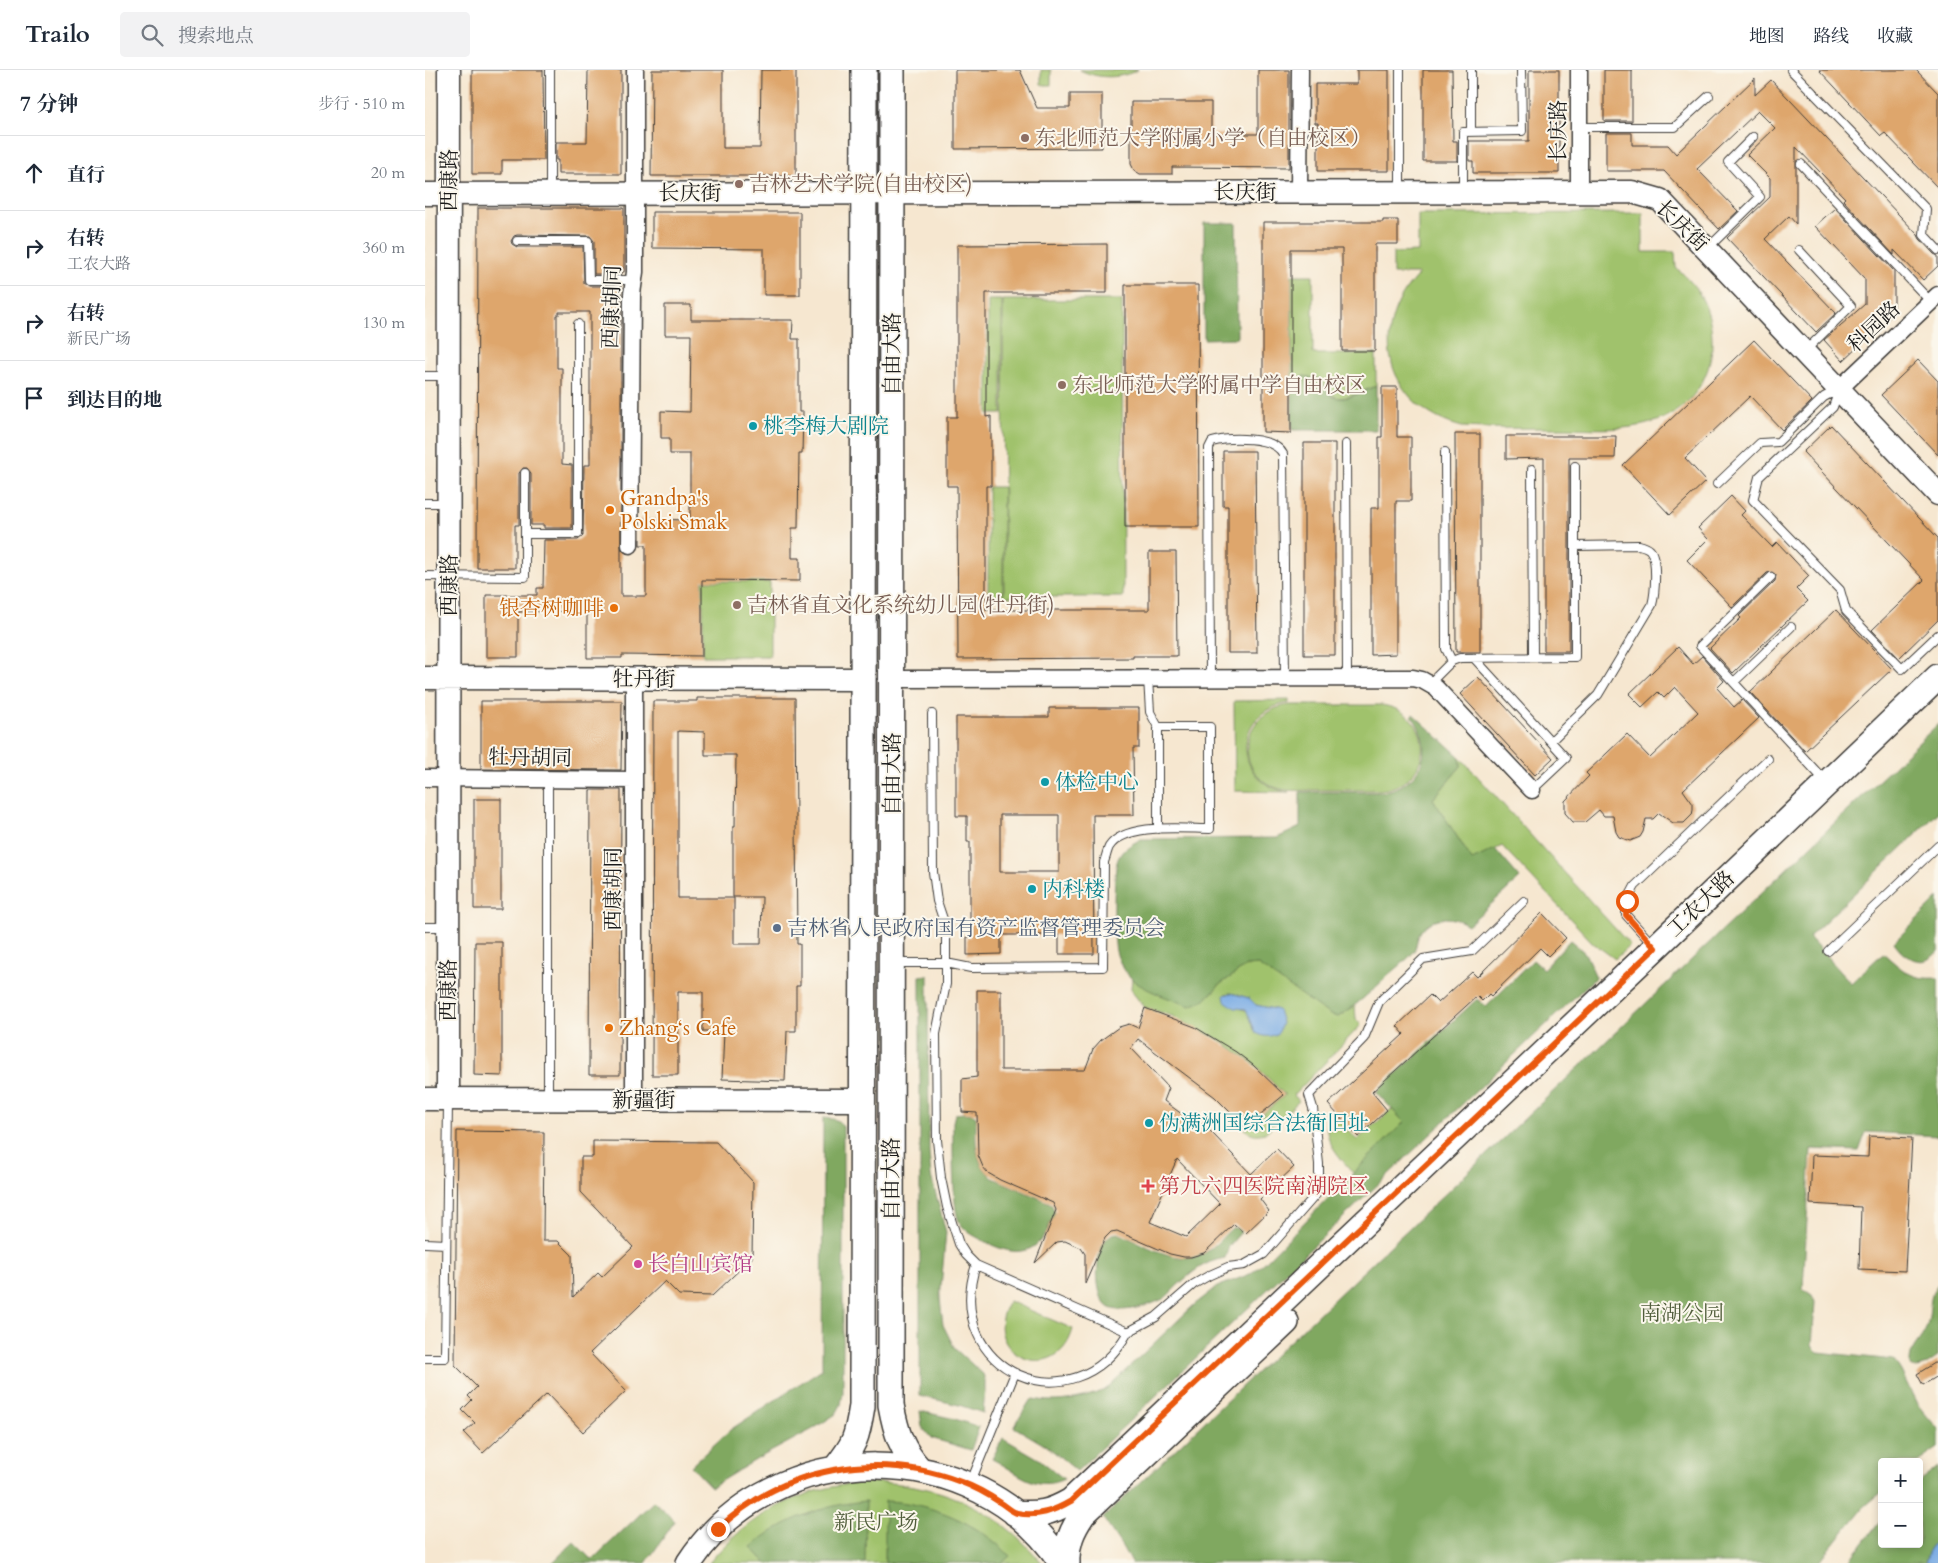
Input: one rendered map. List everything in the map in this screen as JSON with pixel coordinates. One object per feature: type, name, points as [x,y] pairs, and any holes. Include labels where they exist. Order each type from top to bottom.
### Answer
[{"type":"main road","name":"自由大路","points":[[835,1469],[850,1450],[857,1434],[862,1406],[864,70]]},
{"type":"main road","name":"自由大路","points":[[892,70],[891,1405],[900,1441],[907,1456],[920,1470]]},
{"type":"main road","name":"工农大路","points":[[1015,1513],[1047,1513],[1071,1501],[1938,677]]},
{"type":"main road","name":"工农大路","points":[[1067,1563],[1066,1552],[1069,1537],[1083,1514],[1938,698]]},
{"type":"main road","points":[[689,1563],[708,1538],[747,1505],[768,1492],[791,1482],[835,1469],[881,1466],[939,1474],[985,1493],[1015,1513],[1043,1538],[1063,1563]]},
{"type":"street","name":"西康路","points":[[448,1099],[449,70]]},
{"type":"street","name":"西康胡同","points":[[631,545],[635,70]]},
{"type":"street","points":[[1299,70],[1299,192]]},
{"type":"street","name":"长庆路","points":[[1579,70],[1579,192]]},
{"type":"street","name":"长庆街","points":[[425,194],[1632,192],[1660,200],[1938,494]]},
{"type":"street","name":"科园路","points":[[1839,389],[1934,299]]},
{"type":"street","name":"牡丹街","points":[[425,678],[863,679]]},
{"type":"street","points":[[892,679],[1413,678],[1430,683],[1532,790]]},
{"type":"street","name":"西康胡同","points":[[633,679],[634,1100]]},
{"type":"street","name":"牡丹胡同","points":[[425,778],[634,780]]},
{"type":"street","name":"新疆街","points":[[425,1099],[862,1100]]},
{"type":"lane","points":[[550,70],[550,194]]},
{"type":"lane","points":[[1400,70],[1400,192]]},
{"type":"lane","points":[[1471,70],[1471,132]]},
{"type":"lane","points":[[1463,192],[1463,132],[1522,132],[1521,70]]},
{"type":"lane","points":[[1791,70],[1926,209],[1924,235],[1938,250]]},
{"type":"lane","points":[[1579,127],[1675,127],[1709,96]]},
{"type":"lane","points":[[1707,249],[1760,197],[1728,162],[1753,138]]},
{"type":"lane","points":[[1801,164],[1934,299]]},
{"type":"lane","points":[[517,241],[588,241],[589,280],[634,280]]},
{"type":"lane","points":[[1799,250],[1851,306],[1804,352]]},
{"type":"lane","points":[[525,534],[578,534],[578,324]]},
{"type":"lane","points":[[425,376],[449,376]]},
{"type":"lane","points":[[1717,484],[1760,443],[1778,442],[1824,397],[1839,389]]},
{"type":"lane","points":[[1839,389],[1833,407],[1759,477],[1753,500],[1840,590],[1846,611],[1902,669],[1938,635]]},
{"type":"lane","points":[[1210,678],[1209,448],[1212,442],[1219,440],[1252,439],[1280,449],[1283,454],[1285,678]]},
{"type":"lane","points":[[1346,444],[1347,678]]},
{"type":"lane","points":[[1445,452],[1446,649],[1453,661]]},
{"type":"lane","points":[[1430,683],[1453,661],[1460,658],[1575,657],[1575,466]]},
{"type":"lane","points":[[1532,469],[1533,657]]},
{"type":"lane","points":[[425,576],[525,577],[525,473]]},
{"type":"lane","points":[[425,503],[449,503]]},
{"type":"lane","points":[[1551,741],[1598,695],[1652,605],[1654,596],[1654,559],[1651,551],[1646,547],[1575,546]]},
{"type":"lane","points":[[1771,577],[1700,646],[1827,783]]},
{"type":"lane","points":[[1733,682],[1791,627]]},
{"type":"lane","points":[[1474,658],[1566,758],[1532,790]]},
{"type":"lane","points":[[1148,678],[1150,712],[1158,727],[1158,829]]},
{"type":"lane","points":[[932,714],[933,872],[937,901],[946,928],[946,984],[936,1034],[937,1140],[941,1178],[947,1206],[959,1244],[966,1256],[976,1265],[1127,1332]]},
{"type":"lane","points":[[891,963],[946,963],[971,968],[1103,967],[1104,862],[1109,847],[1117,839],[1134,831],[1210,829],[1210,726],[1158,727]]},
{"type":"lane","points":[[1655,948],[1626,915],[1627,901],[1635,886],[1768,759]]},
{"type":"lane","points":[[548,779],[548,1100]]},
{"type":"lane","points":[[1828,951],[1938,846]]},
{"type":"lane","points":[[976,1265],[969,1293],[969,1307],[972,1321],[985,1347],[994,1358],[1015,1373],[1032,1379],[1046,1381],[1075,1378],[1101,1366],[1111,1356],[1127,1332],[1156,1317],[1194,1284],[1210,1275],[1244,1265],[1264,1254],[1319,1191],[1319,1164],[1313,1108],[1309,1095],[1364,1038],[1379,1002],[1423,959],[1472,951],[1524,901]]},
{"type":"lane","points":[[425,927],[449,927]]},
{"type":"lane","points":[[425,1358],[445,1358],[448,1099]]},
{"type":"lane","points":[[425,1243],[446,1244]]},
{"type":"lane","points":[[969,1486],[1015,1373]]},
{"type":"green space","points":[[1041,70],[1051,70],[1051,85],[1041,85]]},
{"type":"green space","points":[[1080,70],[1138,70],[1124,75],[1109,77],[1094,75]]},
{"type":"green space","name":"东北师范大学附属中学自由校区","points":[[1643,213],[1643,252],[1675,252],[1676,268],[1692,283],[1698,292],[1710,322],[1712,350],[1708,370],[1699,388],[1681,407],[1666,417],[1649,423],[1613,429],[1462,427],[1436,417],[1416,403],[1401,385],[1392,364],[1389,342],[1392,318],[1402,296],[1419,274],[1393,274],[1393,253],[1418,252],[1418,214]]},
{"type":"green space","points":[[1204,223],[1236,223],[1237,338],[1204,339]]},
{"type":"green space","points":[[1292,275],[1313,275],[1313,354],[1376,354],[1376,386],[1348,397],[1337,398],[1304,376],[1292,382]]},
{"type":"green space","points":[[988,300],[1002,300],[1002,414],[988,414]]},
{"type":"green space","points":[[1003,300],[1122,300],[1123,597],[1004,597]]},
{"type":"green space","points":[[1304,376],[1321,379],[1329,394],[1340,398],[1353,396],[1376,386],[1376,430],[1292,430],[1292,382]]},
{"type":"green space","points":[[988,487],[1003,487],[1003,597],[988,597]]},
{"type":"green space","points":[[703,581],[770,582],[770,656],[703,656]]},
{"type":"green space","points":[[1289,700],[1289,703],[1270,709],[1257,719],[1249,732],[1246,747],[1248,762],[1257,776],[1270,786],[1289,792],[1235,791],[1234,701]]},
{"type":"green space","points":[[1289,705],[1381,705],[1399,710],[1412,720],[1420,733],[1422,748],[1420,762],[1412,775],[1399,785],[1381,790],[1286,790],[1277,788],[1262,780],[1253,769],[1248,756],[1248,743],[1252,730],[1260,718],[1273,710]]},
{"type":"green space","points":[[1413,714],[1460,757],[1461,766],[1433,799],[1472,860],[1495,849],[1520,878],[1468,925],[1448,918],[1438,919],[1428,924],[1421,932],[1410,957],[1365,997],[1338,1017],[1330,1015],[1258,965],[1246,966],[1219,985],[1205,1000],[1190,1006],[1150,991],[1131,978],[1118,958],[1114,933],[1116,865],[1120,855],[1125,850],[1141,839],[1277,838],[1300,827],[1300,792],[1381,792],[1395,788],[1407,782],[1415,774],[1421,764],[1424,753],[1423,741],[1419,728],[1412,716]]},
{"type":"green space","name":"南湖公园","points":[[1938,724],[1938,813],[1809,937],[1851,983],[1883,953],[1907,973],[1920,977],[1938,978],[1938,1136],[1866,1132],[1859,1151],[1811,1149],[1803,1289],[1812,1295],[1815,1302],[1812,1346],[1818,1352],[1894,1360],[1917,1404],[1938,1429],[1938,1448],[1923,1458],[1878,1458],[1878,1495],[1864,1507],[1818,1563],[1131,1563],[1103,1518]]},
{"type":"green space","points":[[1460,757],[1630,945],[1615,959],[1593,943],[1502,846],[1472,861],[1433,799],[1461,766]]},
{"type":"green space","points":[[1938,898],[1938,951],[1926,960],[1915,960],[1903,953],[1894,942]]},
{"type":"green space","points":[[1570,940],[1585,953],[1596,977],[1077,1471],[1048,1447],[1014,1427],[1029,1402],[1033,1399],[1070,1400],[1105,1390],[1194,1305],[1217,1287],[1250,1274],[1264,1263],[1404,1122],[1376,1092],[1477,999],[1486,1007],[1533,960],[1543,969]]},
{"type":"green space","points":[[1258,965],[1338,1017],[1355,1006],[1356,1019],[1361,1025],[1294,1095],[1299,1101],[1265,1133],[1259,1134],[1245,1129],[1285,1095],[1254,1064],[1218,1039],[1172,1016],[1144,1007],[1131,988],[1132,979],[1159,994],[1205,1000],[1219,985],[1246,966]],"holes":[[[1231,993],[1249,998],[1256,1005],[1275,1009],[1275,1035],[1266,1036],[1254,1030],[1248,1011],[1239,1008],[1225,994]]]},
{"type":"green space","points":[[928,975],[929,1152],[931,1176],[946,1232],[940,1298],[943,1325],[955,1349],[983,1374],[985,1391],[983,1413],[920,1396],[920,976]]},
{"type":"green space","points":[[1392,1109],[1404,1122],[1353,1173],[1331,1145],[1328,1137],[1328,1120],[1331,1111],[1357,1140]]},
{"type":"green space","points":[[955,1114],[972,1114],[976,1117],[977,1150],[982,1165],[987,1172],[993,1178],[1050,1203],[1054,1209],[1054,1216],[1044,1235],[1038,1244],[1030,1249],[1013,1251],[1003,1249],[969,1232],[959,1221],[954,1189],[953,1122]]},
{"type":"green space","points":[[823,1118],[837,1120],[843,1127],[843,1393],[841,1405],[836,1414],[813,1429],[711,1487],[691,1466],[730,1430],[822,1369]]},
{"type":"green space","points":[[1232,1228],[1236,1228],[1241,1232],[1229,1246],[1225,1258],[1199,1268],[1163,1299],[1128,1310],[1113,1309],[1108,1307],[1103,1301],[1099,1291],[1098,1266],[1104,1243],[1110,1236],[1118,1233],[1161,1252],[1183,1258],[1203,1254]]},
{"type":"green space","points":[[1938,1284],[1938,1357],[1925,1366],[1914,1368],[1910,1366],[1911,1353],[1925,1332],[1932,1294]]},
{"type":"green space","points":[[1009,1301],[1073,1329],[1064,1347],[1052,1357],[1037,1360],[1023,1357],[1011,1349],[1003,1336],[1002,1320]]},
{"type":"green space","points":[[920,1411],[979,1427],[971,1450],[931,1438],[922,1427]]},
{"type":"green space","points":[[1003,1438],[1039,1459],[1064,1479],[1053,1483],[1035,1482],[1026,1479],[992,1459]]},
{"type":"green space","points":[[1938,1467],[1938,1539],[1929,1550],[1925,1563],[1848,1563],[1878,1524],[1878,1548],[1923,1548],[1923,1479]]},
{"type":"green space","name":"新民广场","points":[[865,1482],[892,1483],[917,1487],[963,1501],[985,1512],[1005,1526],[1042,1563],[709,1563],[742,1530],[778,1506],[819,1490]]},
{"type":"green space","points":[[654,1501],[675,1521],[646,1563],[552,1563],[574,1542],[592,1560]]},
{"type":"green space","points":[[866,1501],[865,1563],[766,1563],[751,1547],[777,1529],[805,1515],[835,1506]]},
{"type":"green space","points":[[885,1501],[919,1505],[952,1516],[984,1534],[1010,1556],[1002,1563],[885,1563]]},
{"type":"water","points":[[1231,993],[1249,998],[1256,1005],[1278,1010],[1282,1023],[1279,1032],[1267,1036],[1256,1033],[1246,1009],[1235,1008],[1225,1001],[1224,995]]},
{"type":"water","points":[[1938,1539],[1938,1563],[1925,1563],[1929,1550]]},
{"type":"building","points":[[472,70],[543,70],[544,160],[502,160],[502,174],[472,174]]},
{"type":"building","points":[[588,70],[621,70],[621,174],[558,174],[556,142],[587,142]]},
{"type":"building","points":[[652,70],[723,70],[723,148],[760,148],[761,70],[796,70],[796,176],[651,176]]},
{"type":"building","points":[[955,70],[1020,70],[1037,108],[1070,108],[1070,94],[1102,94],[1102,148],[955,149]]},
{"type":"building","points":[[1258,70],[1289,70],[1289,168],[1172,167],[1172,174],[1140,174],[1134,170],[1131,164],[1131,102],[1211,102],[1211,134],[1258,134]]},
{"type":"building","points":[[1357,70],[1389,70],[1389,171],[1318,171],[1318,123],[1315,123],[1315,84],[1357,84]]},
{"type":"building","points":[[1423,70],[1452,70],[1453,141],[1457,141],[1457,161],[1423,161]]},
{"type":"building","points":[[1529,70],[1559,70],[1559,173],[1473,173],[1473,161],[1469,161],[1469,141],[1529,141]]},
{"type":"building","points":[[1604,70],[1632,70],[1632,121],[1604,121]]},
{"type":"building","points":[[1819,70],[1916,70],[1938,93],[1938,188],[1885,133],[1881,136]]},
{"type":"building","points":[[1755,78],[1755,95],[1771,80],[1934,254],[1938,256],[1938,266],[1923,280],[1894,250],[1894,255],[1843,200],[1845,198],[1796,147],[1796,224],[1789,216],[1765,239],[1836,313],[1816,332],[1727,238],[1770,197],[1770,178],[1747,155],[1775,128],[1758,111],[1697,169],[1738,211],[1719,229],[1664,171],[1606,171],[1606,133],[1632,133],[1632,145],[1668,145],[1676,154]]},
{"type":"building","points":[[478,208],[624,208],[624,272],[621,272],[621,274],[594,274],[594,241],[590,236],[517,235],[511,241],[517,247],[583,247],[584,283],[589,286],[621,286],[621,596],[646,596],[646,545],[640,545],[640,519],[690,520],[690,454],[670,454],[670,438],[661,438],[661,411],[690,412],[691,335],[665,335],[665,305],[691,305],[691,320],[793,320],[792,339],[799,339],[799,412],[803,412],[802,454],[799,454],[798,528],[792,528],[792,558],[800,558],[800,581],[702,580],[702,656],[622,655],[622,658],[587,658],[587,611],[518,612],[518,657],[486,657],[486,595],[537,595],[537,588],[543,588],[544,540],[578,540],[583,536],[584,465],[590,465],[590,312],[559,312],[559,315],[557,315],[557,368],[562,368],[562,464],[572,465],[572,528],[544,528],[544,525],[531,525],[531,473],[527,468],[523,468],[519,473],[519,525],[515,525],[515,568],[477,568]]},
{"type":"building","points":[[1835,208],[1894,271],[1894,313],[1843,361],[1824,340],[1865,304],[1865,279],[1815,226]]},
{"type":"building","points":[[652,212],[800,212],[800,295],[764,295],[764,249],[652,248]]},
{"type":"building","points":[[1383,220],[1398,220],[1398,244],[1375,244],[1375,351],[1342,351],[1342,249],[1291,249],[1291,433],[1263,432],[1263,222],[1383,222]]},
{"type":"building","points":[[1107,244],[1107,293],[986,293],[986,417],[991,416],[991,486],[986,486],[986,610],[1149,610],[1149,552],[1176,552],[1177,656],[958,659],[957,486],[947,486],[947,417],[957,417],[957,245]]},
{"type":"building","points":[[1125,285],[1198,285],[1199,527],[1125,527]]},
{"type":"building","points":[[1754,340],[1812,401],[1782,430],[1750,396],[1685,458],[1706,481],[1670,515],[1623,465]]},
{"type":"building","points":[[1918,360],[1938,381],[1938,455],[1881,395]]},
{"type":"building","points":[[1382,387],[1397,387],[1397,437],[1411,437],[1411,501],[1396,501],[1396,654],[1371,655],[1371,508],[1379,508],[1379,437],[1382,437]]},
{"type":"building","points":[[1831,425],[1938,538],[1938,620],[1899,658],[1872,630],[1924,580],[1803,452]]},
{"type":"building","points":[[1455,434],[1480,434],[1480,652],[1456,652]]},
{"type":"building","points":[[1506,436],[1616,436],[1615,458],[1569,458],[1569,651],[1544,651],[1544,458],[1506,459]]},
{"type":"building","points":[[1304,443],[1335,443],[1335,655],[1304,655]]},
{"type":"building","points":[[1223,451],[1255,451],[1257,653],[1228,653],[1228,506],[1223,506]]},
{"type":"building","points":[[1731,496],[1745,511],[1741,515],[1772,547],[1777,542],[1809,576],[1796,589],[1808,601],[1733,673],[1710,648],[1775,581],[1776,575],[1772,572],[1767,573],[1732,607],[1687,560],[1708,539],[1698,528]]},
{"type":"building","points":[[1836,610],[1892,669],[1805,751],[1750,692]]},
{"type":"building","points":[[1678,647],[1693,664],[1702,656],[1724,681],[1717,688],[1734,707],[1742,700],[1759,718],[1683,790],[1693,804],[1692,815],[1684,823],[1673,823],[1659,813],[1653,819],[1646,819],[1640,837],[1630,841],[1619,837],[1616,832],[1613,816],[1604,816],[1599,810],[1585,822],[1573,822],[1565,813],[1565,801],[1589,776],[1586,773],[1627,734],[1650,758],[1698,712],[1675,687],[1664,698],[1658,692],[1642,707],[1629,694]]},
{"type":"building","points":[[1478,677],[1553,758],[1535,775],[1460,694]]},
{"type":"building","points":[[697,698],[795,698],[797,944],[800,944],[800,986],[796,986],[796,1031],[787,1031],[785,1081],[722,1079],[724,1031],[703,1031],[703,992],[678,992],[678,1075],[652,1075],[653,701],[697,701]],"holes":[[[678,731],[705,732],[705,755],[736,755],[733,897],[762,897],[761,944],[734,944],[734,898],[678,898]]]},
{"type":"building","points":[[481,701],[622,701],[621,770],[481,769]]},
{"type":"building","points":[[1049,708],[1139,708],[1139,748],[1133,748],[1134,815],[1093,815],[1094,954],[1059,954],[1059,935],[1001,935],[1001,954],[967,955],[967,937],[970,937],[970,842],[967,842],[967,816],[956,816],[956,717],[1049,717]],"holes":[[[1000,815],[1059,815],[1059,872],[1000,872]]]},
{"type":"building","points":[[590,790],[621,790],[620,1075],[589,1075]]},
{"type":"building","points":[[474,799],[501,799],[501,909],[474,909]]},
{"type":"building","points":[[1542,913],[1566,938],[1548,956],[1540,948],[1491,996],[1489,994],[1482,1001],[1477,996],[1372,1092],[1387,1110],[1358,1137],[1328,1104],[1404,1034],[1397,1026],[1430,995],[1438,1003],[1472,972],[1477,977]]},
{"type":"building","points":[[475,942],[502,942],[502,1076],[474,1075]]},
{"type":"building","name":"伪满洲国综合法衙旧址","points":[[977,990],[1001,990],[1001,1070],[1085,1070],[1093,1049],[1101,1040],[1119,1027],[1129,1024],[1138,1028],[1145,1008],[1195,1027],[1236,1052],[1253,1065],[1284,1095],[1245,1127],[1215,1097],[1138,1039],[1131,1048],[1169,1088],[1164,1101],[1190,1120],[1195,1115],[1251,1174],[1277,1149],[1294,1167],[1260,1199],[1269,1211],[1245,1234],[1234,1224],[1204,1253],[1184,1257],[1170,1254],[1117,1231],[1111,1232],[1105,1238],[1085,1284],[1085,1254],[1081,1248],[1065,1241],[1057,1242],[1035,1263],[1056,1210],[1053,1203],[1000,1180],[988,1173],[983,1167],[978,1155],[977,1113],[962,1112],[962,1079],[977,1077]],"holes":[[[1177,1159],[1220,1204],[1186,1237],[1150,1222]]]},
{"type":"building","points":[[457,1131],[544,1132],[543,1241],[558,1241],[572,1255],[573,1297],[598,1273],[602,1277],[633,1247],[581,1192],[581,1157],[593,1157],[593,1141],[716,1142],[753,1182],[752,1258],[712,1296],[679,1295],[665,1281],[590,1353],[626,1391],[583,1432],[547,1394],[483,1453],[464,1433],[475,1423],[462,1410],[472,1400],[468,1396],[477,1387],[455,1365]]},
{"type":"building","points":[[1869,1136],[1912,1138],[1905,1271],[1859,1269],[1861,1207],[1810,1204],[1812,1155],[1868,1157]]},
{"type":"building","points":[[1938,1361],[1938,1376],[1923,1385],[1917,1374]]},
{"type":"place","name":"东北师范大学附属小学（自由校区）","points":[[1025,138]]},
{"type":"place","name":"吉林艺术学院(自由校区)","points":[[739,184]]},
{"type":"place","name":"东北师范大学附属中学自由校区","points":[[1062,385]]},
{"type":"place","name":"桃李梅大剧院","points":[[753,426]]},
{"type":"place","name":"Grandpa's Polski Smak","points":[[610,510]]},
{"type":"place","name":"吉林省直文化系统幼儿园(牡丹街)","points":[[737,605]]},
{"type":"place","name":"银杏树咖啡","points":[[614,608]]},
{"type":"place","name":"体检中心","points":[[1045,782]]},
{"type":"place","name":"内科楼","points":[[1032,889]]},
{"type":"place","name":"吉林省人民政府国有资产监督管理委员会","points":[[777,928]]},
{"type":"place","name":"Zhang‘s Cafe","points":[[609,1028]]},
{"type":"place","name":"伪满洲国综合法衙旧址","points":[[1149,1123]]},
{"type":"place","name":"第九六四医院南湖院区","points":[[1148,1186]]},
{"type":"place","name":"长白山宾馆","points":[[638,1264]]},
{"type":"route","points":[[718,1529],[747,1505],[768,1492],[791,1482],[839,1468],[864,1466],[914,1468],[939,1474],[963,1482],[985,1493],[1015,1513],[1047,1513],[1071,1501],[1655,948],[1626,915],[1627,901]]}]
